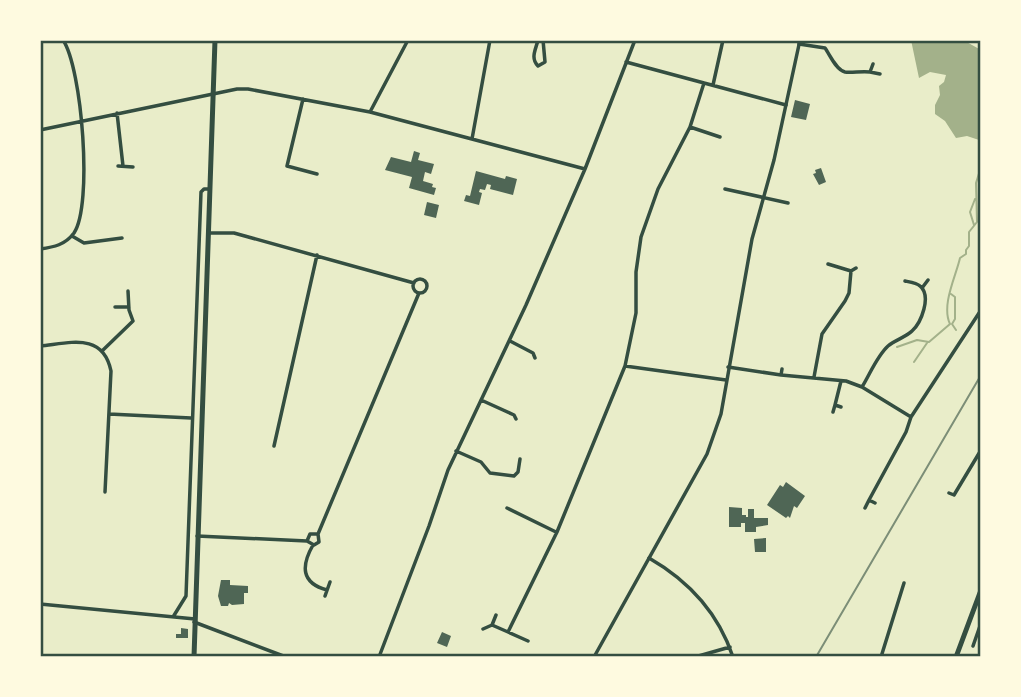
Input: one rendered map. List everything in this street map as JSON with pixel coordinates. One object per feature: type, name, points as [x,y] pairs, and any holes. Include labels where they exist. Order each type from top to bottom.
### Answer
[{"type":"main road","points":[[194,657],[215,41]]},
{"type":"main road","points":[[956,657],[981,590]]},
{"type":"street","points":[[215,41],[256,40]]},
{"type":"street","points":[[370,113],[408,40]]},
{"type":"street","points":[[472,139],[490,40]]},
{"type":"street","points":[[541,40],[544,62],[538,66],[533,57],[541,40]]},
{"type":"street","points":[[379,657],[456,451],[510,341],[586,169],[635,40]]},
{"type":"street","points":[[713,85],[723,40]]},
{"type":"street","points":[[40,249],[61,245],[72,236],[78,223],[82,198],[82,121],[65,41]]},
{"type":"street","points":[[594,657],[682,502],[715,435],[762,197],[774,160],[800,42],[825,48],[840,70],[880,74]]},
{"type":"street","points":[[626,62],[786,105]]},
{"type":"street","points":[[870,72],[873,64]]},
{"type":"street","points":[[508,632],[557,532],[625,366],[636,313],[636,272],[641,237],[663,179],[690,127],[704,83]]},
{"type":"street","points":[[40,130],[248,89],[370,113],[586,169]]},
{"type":"street","points":[[303,99],[288,166],[317,174]]},
{"type":"street","points":[[117,113],[121,166],[132,167]]},
{"type":"street","points":[[690,127],[720,137]]},
{"type":"street","points":[[173,617],[186,596],[201,192],[210,189]]},
{"type":"street","points":[[725,189],[788,203]]},
{"type":"street","points":[[209,233],[234,233],[414,283]]},
{"type":"street","points":[[72,236],[84,243],[122,238]]},
{"type":"street","points":[[274,446],[317,255]]},
{"type":"street","points":[[828,264],[851,271],[856,268]]},
{"type":"street","points":[[814,377],[822,334],[849,293],[851,271]]},
{"type":"street","points":[[327,590],[308,584],[306,564],[313,545],[318,542],[317,534],[419,293],[426,289],[425,282],[419,279],[414,283]]},
{"type":"street","points":[[862,387],[889,345],[912,332],[921,316],[925,301],[922,288],[928,280]]},
{"type":"street","points":[[905,281],[922,288]]},
{"type":"street","points":[[414,283],[414,289],[419,293]]},
{"type":"street","points":[[128,291],[129,307],[136,327]]},
{"type":"street","points":[[115,307],[129,307]]},
{"type":"street","points":[[865,508],[906,432],[911,417],[981,310]]},
{"type":"street","points":[[102,351],[133,321]]},
{"type":"street","points":[[510,341],[533,353],[535,358]]},
{"type":"street","points":[[40,346],[82,342],[102,351],[108,361],[111,371],[105,492]]},
{"type":"street","points":[[625,366],[726,380]]},
{"type":"street","points":[[728,367],[799,378],[841,381],[862,387],[911,417]]},
{"type":"street","points":[[781,375],[782,369]]},
{"type":"street","points":[[833,412],[838,406],[841,381]]},
{"type":"street","points":[[481,400],[514,415],[516,419]]},
{"type":"street","points":[[109,414],[191,418]]},
{"type":"street","points":[[959,498],[951,494],[981,450]]},
{"type":"street","points":[[456,451],[481,462],[490,473],[514,476],[518,472],[520,460]]},
{"type":"street","points":[[869,500],[875,503]]},
{"type":"street","points":[[508,508],[557,532]]},
{"type":"street","points":[[307,541],[310,534],[317,534]]},
{"type":"street","points":[[197,536],[307,541],[313,545]]},
{"type":"street","points":[[649,558],[673,573],[696,594],[718,623],[733,657]]},
{"type":"street","points":[[325,596],[330,582]]},
{"type":"street","points":[[881,657],[904,583]]},
{"type":"street","points":[[40,604],[195,620],[286,657]]},
{"type":"street","points":[[483,629],[492,625],[496,615]]},
{"type":"street","points":[[973,646],[981,623]]},
{"type":"street","points":[[492,625],[528,641]]},
{"type":"street","points":[[966,628],[977,632]]},
{"type":"street","points":[[695,657],[730,647]]},
{"type":"shaded area","points":[[911,40],[963,40],[981,50],[981,153],[979,140],[967,136],[956,138],[945,121],[935,114],[935,105],[940,95],[939,86],[946,75],[930,72],[919,78]]},
{"type":"building","points":[[795,100],[810,104],[806,120],[791,117]]},
{"type":"building","points":[[414,151],[420,153],[418,160],[434,164],[431,174],[425,172],[423,181],[433,184],[432,187],[436,188],[434,195],[409,188],[412,177],[385,170],[391,157],[411,162]]},
{"type":"building","points":[[821,168],[826,182],[819,185],[813,174]]},
{"type":"building","points":[[476,171],[505,179],[506,176],[517,179],[513,195],[490,189],[491,185],[487,184],[485,190],[480,189],[479,192],[482,193],[479,205],[464,201],[466,195],[470,196]]},
{"type":"building","points":[[427,202],[439,205],[436,218],[424,215]]},
{"type":"building","points":[[786,482],[805,496],[797,508],[794,506],[790,518],[767,505],[780,485],[783,487]]},
{"type":"building","points":[[729,507],[742,508],[742,515],[746,517],[748,509],[754,509],[754,518],[768,518],[768,525],[756,527],[756,532],[745,532],[745,523],[741,523],[741,527],[729,527]]},
{"type":"building","points":[[766,538],[766,552],[755,552],[754,539]]},
{"type":"building","points":[[221,580],[230,580],[230,585],[248,586],[248,593],[244,593],[244,604],[229,603],[228,606],[221,606],[218,596]]},
{"type":"building","points":[[181,628],[188,629],[188,638],[176,638],[176,634],[181,634]]},
{"type":"building","points":[[442,632],[451,636],[447,647],[437,643]]},
{"type":"waterway","points":[[897,347],[917,340],[929,342],[950,324],[947,308],[950,291],[960,258],[966,254],[969,246],[969,232],[977,222],[976,183],[981,167]]},
{"type":"waterway","points":[[974,225],[970,212],[975,199]]},
{"type":"waterway","points":[[951,294],[955,297],[955,319],[952,324],[956,330]]},
{"type":"waterway","points":[[914,362],[927,343]]},
{"type":"railway","points":[[816,657],[981,375]]}]
